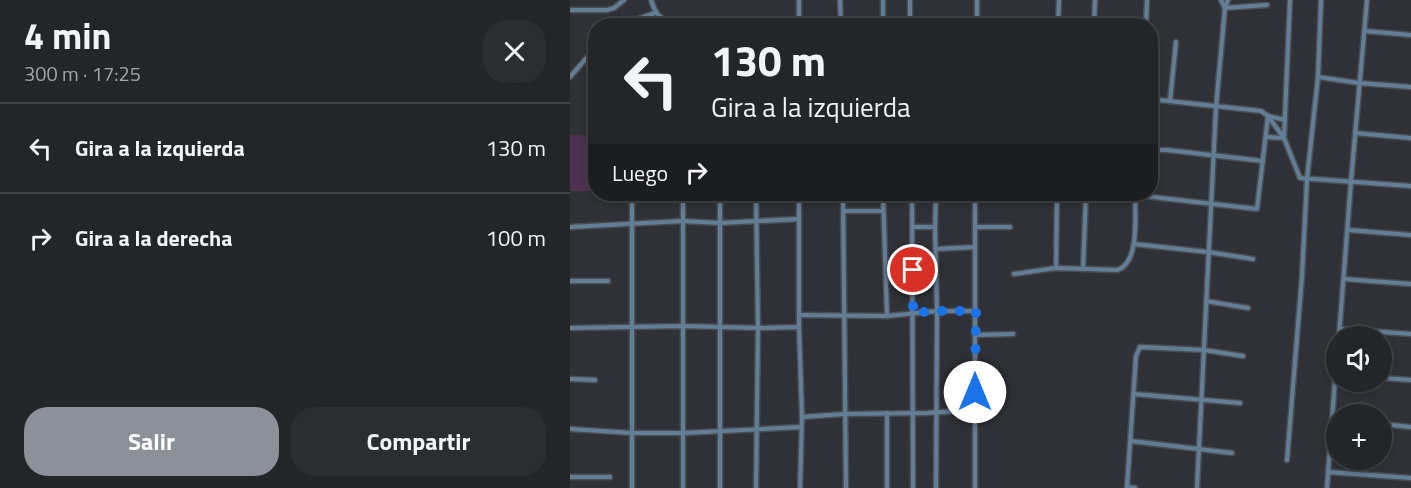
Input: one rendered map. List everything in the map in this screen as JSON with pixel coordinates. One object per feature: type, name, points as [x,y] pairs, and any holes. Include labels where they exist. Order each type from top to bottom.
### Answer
[{"type":"street","points":[[570,10],[607,10],[614,8],[624,0]]},
{"type":"street","points":[[651,0],[655,13],[660,18]]},
{"type":"street","points":[[799,0],[799,18]]},
{"type":"street","points":[[840,0],[841,18]]},
{"type":"street","points":[[883,0],[883,18]]},
{"type":"street","points":[[910,0],[910,18]]},
{"type":"street","points":[[977,0],[977,18]]},
{"type":"street","points":[[1058,18],[1059,0]]},
{"type":"street","points":[[1094,18],[1095,0]]},
{"type":"street","points":[[1146,18],[1147,0]]},
{"type":"street","points":[[1221,0],[1225,9]]},
{"type":"street","points":[[1197,488],[1216,107],[1225,9],[1228,0]]},
{"type":"street","points":[[1284,138],[1290,0]]},
{"type":"street","points":[[1287,460],[1318,77],[1321,0]]},
{"type":"street","points":[[1340,326],[1367,0]]},
{"type":"street","points":[[1225,9],[1266,4]]},
{"type":"street","points":[[641,18],[655,13]]},
{"type":"street","points":[[1365,31],[1411,35]]},
{"type":"street","points":[[1170,101],[1176,42]]},
{"type":"street","points":[[570,77],[588,56]]},
{"type":"street","points":[[1318,77],[1411,87]]},
{"type":"street","points":[[1158,100],[1261,111],[1268,116],[1284,138],[1300,178],[1411,186]]},
{"type":"street","points":[[1268,116],[1285,120]]},
{"type":"street","points":[[1158,197],[1257,209],[1268,116]]},
{"type":"street","points":[[1355,133],[1411,138]]},
{"type":"street","points":[[1266,136],[1284,138]]},
{"type":"street","points":[[1158,150],[1263,161]]},
{"type":"street","points":[[632,201],[633,488]]},
{"type":"street","points":[[683,201],[683,488]]},
{"type":"street","points":[[720,201],[720,488]]},
{"type":"street","points":[[756,201],[758,328],[756,488]]},
{"type":"street","points":[[799,201],[802,417],[800,488]]},
{"type":"street","points":[[843,201],[846,488]]},
{"type":"street","points":[[883,201],[887,316]]},
{"type":"street","points":[[912,201],[913,488]]},
{"type":"street","points":[[936,201],[936,488]]},
{"type":"street","points":[[975,201],[975,488]]},
{"type":"street","points":[[1056,268],[1057,201]]},
{"type":"street","points":[[1083,269],[1086,201]]},
{"type":"street","points":[[1014,274],[1056,268],[1123,269],[1134,248],[1135,201]]},
{"type":"street","points":[[844,211],[884,211]]},
{"type":"street","points":[[570,227],[683,221],[720,223],[799,219]]},
{"type":"street","points":[[913,227],[935,227]]},
{"type":"street","points":[[975,227],[1010,227]]},
{"type":"street","points":[[1348,230],[1411,235]]},
{"type":"street","points":[[1134,244],[1252,259]]},
{"type":"street","points":[[936,249],[975,247]]},
{"type":"street","points":[[1344,279],[1411,284]]},
{"type":"street","points":[[570,281],[608,281]]},
{"type":"street","points":[[1206,301],[1248,308]]},
{"type":"street","points":[[799,315],[887,316],[937,311],[976,311]]},
{"type":"street","points":[[570,328],[799,327]]},
{"type":"street","points":[[1392,332],[1411,333]]},
{"type":"street","points":[[975,335],[1013,334]]},
{"type":"street","points":[[1135,488],[1127,487],[1136,356],[1140,346],[1204,350],[1243,356]]},
{"type":"street","points":[[570,379],[595,380]]},
{"type":"street","points":[[1392,379],[1411,380]]},
{"type":"street","points":[[1134,394],[1240,403]]},
{"type":"street","points":[[802,417],[975,410]]},
{"type":"street","points":[[887,414],[887,488]]},
{"type":"street","points":[[1392,425],[1411,427]]},
{"type":"street","points":[[570,429],[632,433],[683,433],[801,427]]},
{"type":"street","points":[[1131,441],[1232,453]]},
{"type":"street","points":[[1327,488],[1328,472],[1411,478]]},
{"type":"street","points":[[570,477],[610,477]]},
{"type":"shaded area","points":[[570,135],[588,136],[588,191],[570,191]]},
{"type":"route","points":[[913,270],[913,313],[976,311],[975,392]]}]
